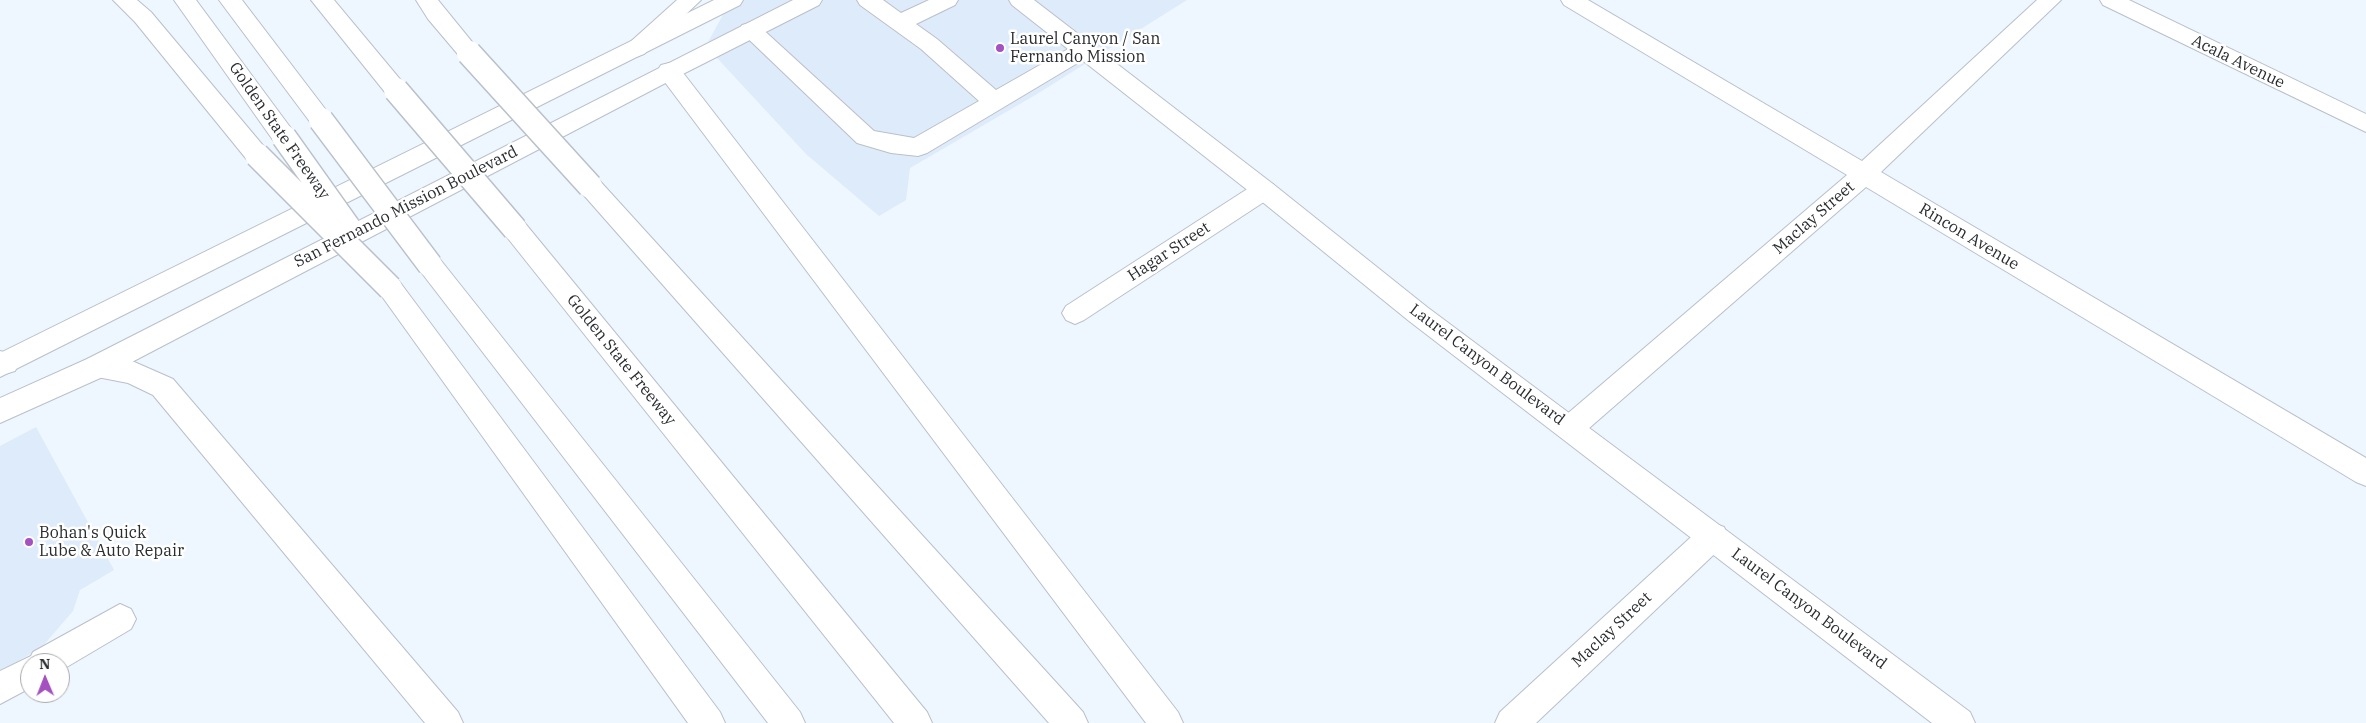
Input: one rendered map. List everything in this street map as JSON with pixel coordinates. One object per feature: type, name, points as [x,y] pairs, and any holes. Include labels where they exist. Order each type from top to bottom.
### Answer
[{"type":"main road","points":[[124,0],[143,17],[257,155],[390,288]]},
{"type":"main road","name":"Golden State Freeway","points":[[185,0],[390,288],[708,723]]},
{"type":"main road","points":[[230,0],[430,265],[788,723]]},
{"type":"main road","name":"Golden State Freeway","points":[[322,0],[515,229],[915,723]]},
{"type":"main road","points":[[427,0],[469,53],[1071,723]]},
{"type":"main road","points":[[636,48],[690,0]]},
{"type":"main road","points":[[2,364],[732,0]]},
{"type":"main road","name":"San Fernando Mission Boulevard","points":[[0,412],[97,367],[669,71],[811,0]]},
{"type":"main road","points":[[868,0],[929,44],[995,102]]},
{"type":"main road","points":[[900,24],[947,0]]},
{"type":"main road","name":"Laurel Canyon Boulevard","points":[[1020,0],[1264,190],[1418,314],[1958,723]]},
{"type":"main road","name":"Rincon Avenue","points":[[1572,0],[2366,473]]},
{"type":"main road","name":"Maclay Street","points":[[1570,428],[1864,174],[2050,0]]},
{"type":"main road","name":"Acala Avenue","points":[[2111,0],[2366,124]]},
{"type":"main road","points":[[750,30],[866,136],[882,142],[918,147],[1083,50]]},
{"type":"main road","points":[[669,71],[1166,723]]},
{"type":"main road","name":"Hagar Street","points":[[1074,313],[1264,190]]},
{"type":"main road","points":[[97,367],[132,372],[163,387],[446,723]]},
{"type":"main road","name":"Maclay Street","points":[[1512,723],[1713,536]]},
{"type":"main road","points":[[61,653],[120,619]]},
{"type":"main road","points":[[0,688],[20,677]]},
{"type":"shaded area","points":[[731,0],[1187,0],[1037,94],[910,168],[906,200],[879,216],[806,154],[706,46]]},
{"type":"shaded area","points":[[36,427],[114,570],[80,590],[73,611],[42,647],[32,653],[20,653],[20,660],[0,672],[0,446]]},
{"type":"place","name":"Laurel Canyon / San Fernando Mission","points":[[1000,48]]},
{"type":"place","name":"Bohan's Quick Lube & Auto Repair","points":[[29,542]]}]
